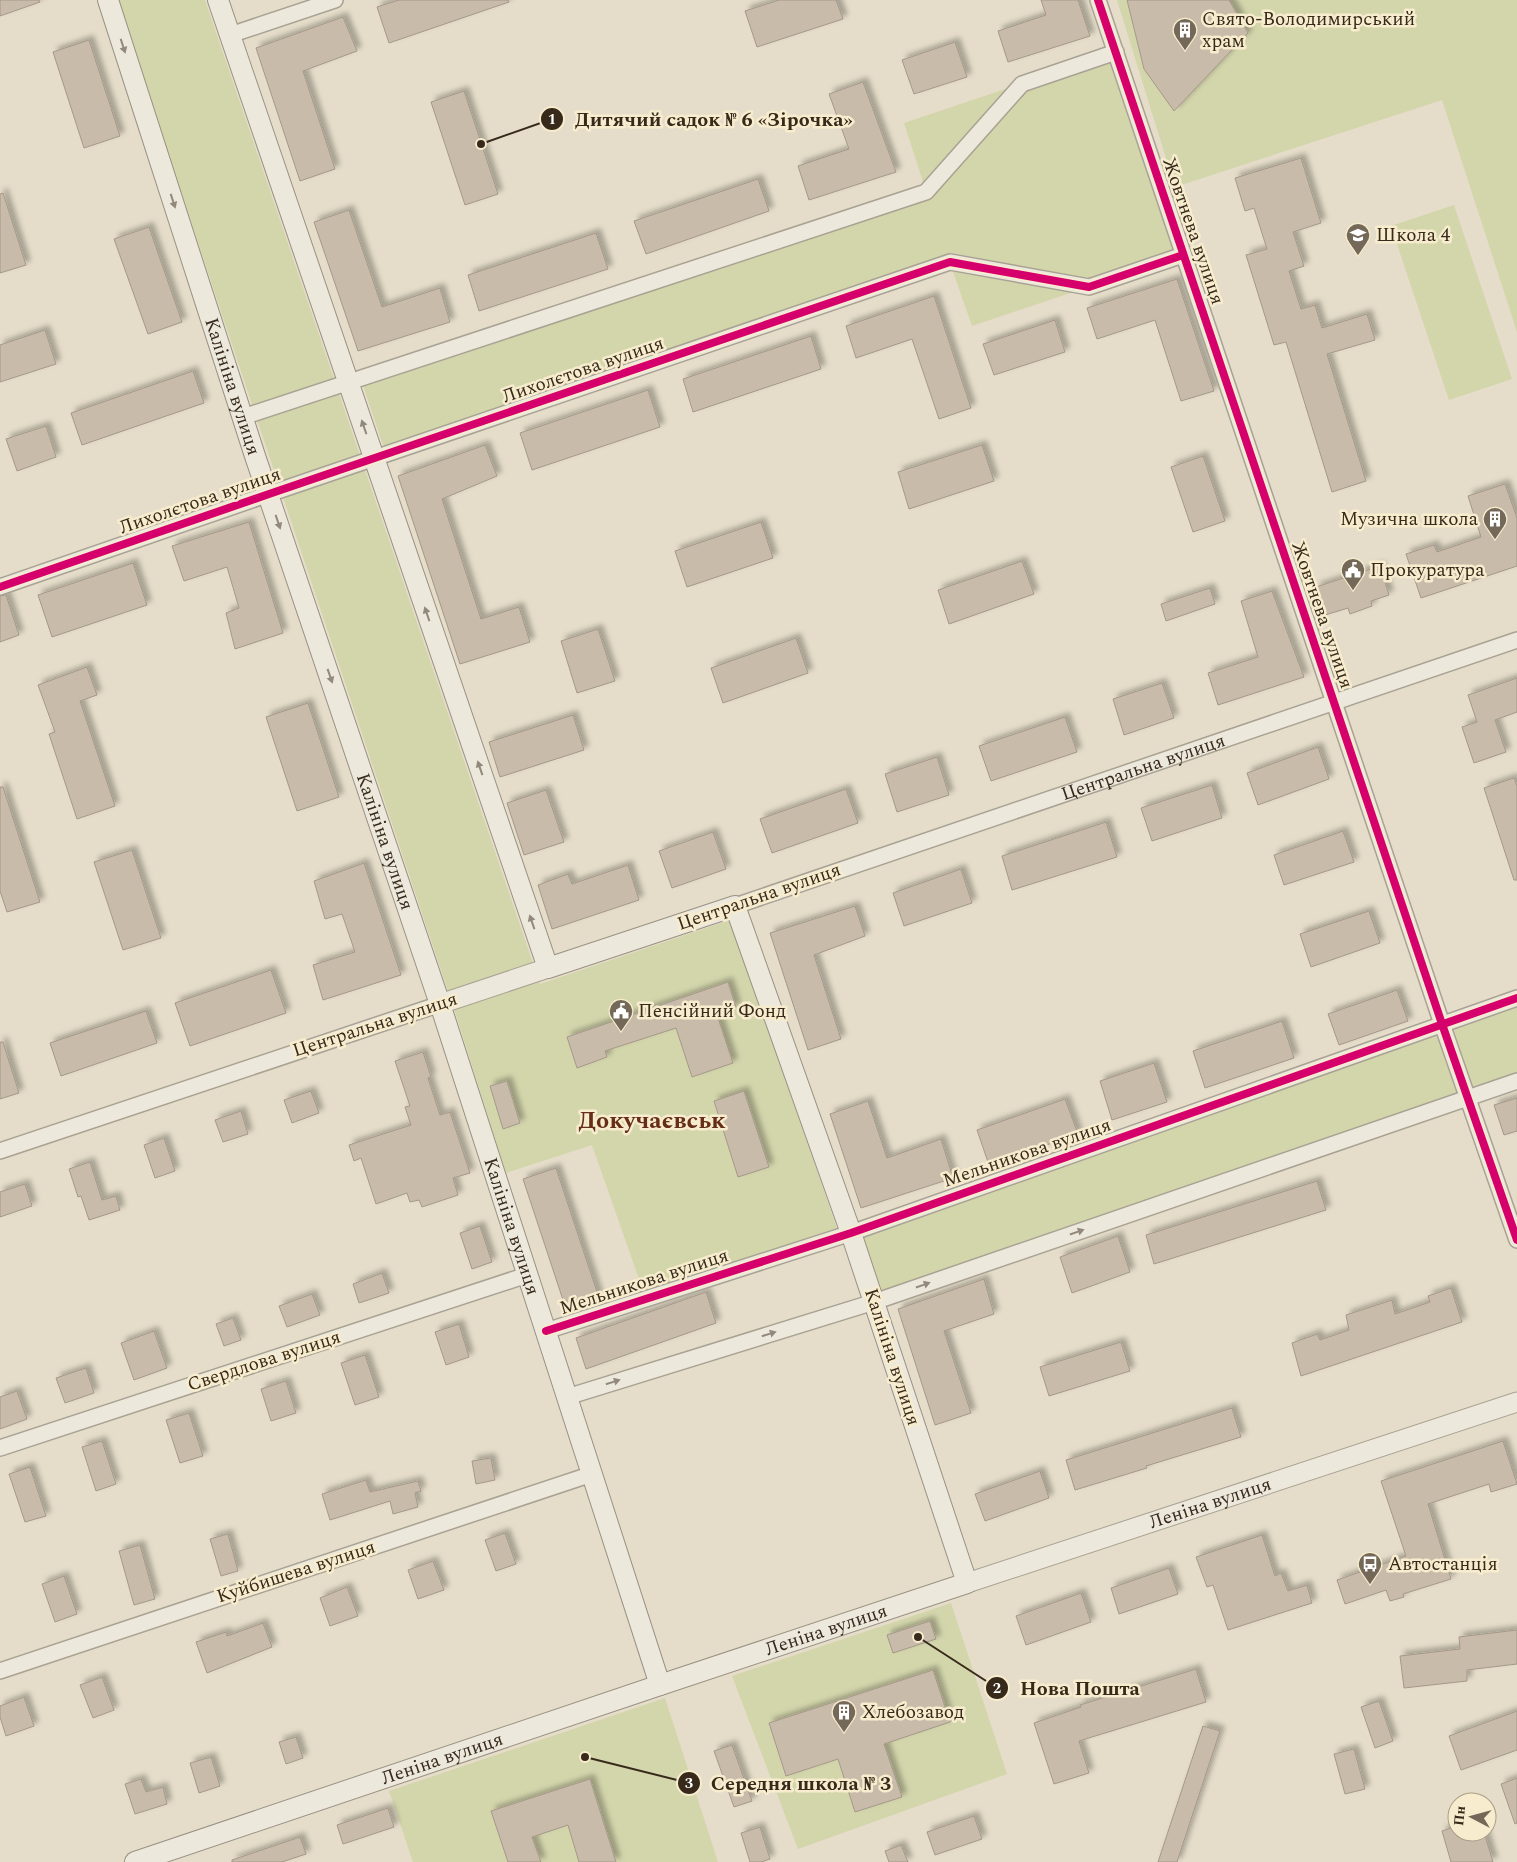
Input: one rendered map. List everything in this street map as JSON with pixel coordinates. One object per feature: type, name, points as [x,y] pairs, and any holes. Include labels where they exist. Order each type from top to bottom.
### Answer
[{"type":"main road","name":"Калініна вулиця","points":[[108,0],[243,417],[440,1004],[660,1685]]},
{"type":"main road","points":[[218,0],[548,968]]},
{"type":"main road","name":"Калініна вулиця","points":[[735,906],[851,1233],[967,1583]]},
{"type":"main road","name":"Центральна вулиця","points":[[548,968],[735,906]]},
{"type":"main road","name":"Леніна вулиця","points":[[135,1862],[967,1583]]},
{"type":"street","points":[[230,35],[335,0]]},
{"type":"street","name":"Жовтнева вулиця","points":[[1098,0],[1442,1024],[1517,1240]]},
{"type":"street","points":[[243,417],[926,192],[1022,84],[1116,52]]},
{"type":"street","name":"Лихолєтова вулиця","points":[[0,588],[269,494],[950,262],[1089,286],[1183,255]]},
{"type":"street","name":"Центральна вулиця","points":[[735,906],[1517,640]]},
{"type":"street","name":"Центральна вулиця","points":[[0,1151],[548,968]]},
{"type":"street","name":"Мельникова вулиця","points":[[546,1331],[851,1233],[1517,998]]},
{"type":"street","points":[[567,1397],[874,1302],[1517,1081]]},
{"type":"street","name":"Свердлова вулиця","points":[[0,1448],[528,1274]]},
{"type":"street","name":"Леніна вулиця","points":[[967,1583],[1517,1402]]},
{"type":"street","name":"Куйбишева вулиця","points":[[0,1671],[592,1474]]},
{"type":"green space","points":[[117,0],[205,0],[540,984],[730,920],[840,1237],[646,1299],[592,1145],[506,1173],[455,1012]]},
{"type":"green space","points":[[1117,0],[1517,0],[1517,332],[1442,100],[1175,187]]},
{"type":"green space","points":[[1116,52],[1183,255],[972,326],[950,263],[386,454],[361,379],[926,191],[904,123]]},
{"type":"green space","points":[[1454,205],[1512,379],[1449,400],[1391,226]]},
{"type":"green space","points":[[1517,998],[1517,1081],[884,1298],[861,1230]]},
{"type":"green space","points":[[951,1603],[1007,1774],[798,1849],[732,1676]]},
{"type":"green space","points":[[665,1698],[718,1862],[413,1862],[389,1791]]},
{"type":"building","points":[[0,0],[39,0],[40,2],[0,16]]},
{"type":"building","points":[[399,0],[508,0],[509,2],[389,43],[377,7]]},
{"type":"building","points":[[779,0],[836,0],[843,19],[757,47],[745,11]]},
{"type":"building","points":[[1041,0],[1078,0],[1090,36],[1008,62],[998,31],[1046,15]]},
{"type":"building","name":"Свято-Володимирський храм","points":[[1127,0],[1229,0],[1248,33],[1174,111],[1144,69]]},
{"type":"building","points":[[343,17],[357,51],[303,71],[335,169],[300,181],[256,48]]},
{"type":"building","points":[[89,40],[120,136],[84,148],[53,52]]},
{"type":"building","points":[[955,42],[967,77],[914,94],[902,60]]},
{"type":"building","points":[[863,82],[896,172],[809,200],[798,166],[849,149],[829,94]]},
{"type":"building","points":[[464,91],[498,194],[465,205],[431,102]]},
{"type":"building","points":[[1301,158],[1321,223],[1293,232],[1304,266],[1289,271],[1301,309],[1315,305],[1322,328],[1367,314],[1375,340],[1327,354],[1366,481],[1332,492],[1286,342],[1274,345],[1246,255],[1267,249],[1254,208],[1245,211],[1235,178]]},
{"type":"building","points":[[758,179],[769,211],[646,254],[634,221]]},
{"type":"building","points":[[3,193],[26,265],[0,273],[0,194]]},
{"type":"building","points":[[349,210],[382,307],[440,288],[450,322],[358,351],[314,222]]},
{"type":"building","points":[[149,227],[182,322],[148,334],[114,239]]},
{"type":"building","points":[[596,233],[608,269],[479,311],[468,275]]},
{"type":"building","points":[[1177,279],[1214,391],[1181,401],[1155,320],[1097,339],[1087,308]]},
{"type":"building","points":[[934,296],[971,408],[939,419],[912,339],[856,358],[846,326]]},
{"type":"building","points":[[1055,320],[1065,352],[994,375],[983,344]]},
{"type":"building","points":[[45,330],[56,364],[0,382],[0,345]]},
{"type":"building","points":[[811,336],[821,369],[693,412],[683,379]]},
{"type":"building","points":[[193,371],[204,403],[82,445],[71,413]]},
{"type":"building","points":[[648,390],[660,427],[532,470],[520,433]]},
{"type":"building","points":[[46,426],[56,457],[17,471],[6,439]]},
{"type":"building","points":[[485,445],[497,476],[442,499],[481,619],[519,607],[530,642],[460,664],[398,476]]},
{"type":"building","points":[[982,445],[994,481],[909,509],[898,472]]},
{"type":"building","points":[[1203,456],[1225,521],[1193,532],[1171,467]]},
{"type":"building","name":"Музична школа","points":[[1505,484],[1517,518],[1517,566],[1421,598],[1406,554],[1434,545],[1437,552],[1481,537],[1468,496]]},
{"type":"building","points":[[249,522],[283,633],[235,649],[226,613],[239,608],[227,567],[184,581],[172,546]]},
{"type":"building","points":[[761,522],[773,558],[687,587],[675,551]]},
{"type":"building","points":[[1022,561],[1034,594],[949,624],[938,590]]},
{"type":"building","points":[[133,563],[147,605],[52,637],[38,595]]},
{"type":"building","name":"Прокуратура","points":[[1380,566],[1389,595],[1371,601],[1372,606],[1350,614],[1348,608],[1325,615],[1316,587]]},
{"type":"building","points":[[1210,588],[1215,604],[1166,621],[1161,604]]},
{"type":"building","points":[[1272,591],[1304,677],[1218,705],[1208,673],[1258,657],[1241,601]]},
{"type":"building","points":[[6,595],[19,635],[0,642],[0,596]]},
{"type":"building","points":[[598,629],[615,681],[577,693],[561,641]]},
{"type":"building","points":[[796,638],[808,673],[723,703],[711,668]]},
{"type":"building","points":[[87,667],[97,695],[80,701],[115,806],[77,819],[49,734],[55,732],[38,685]]},
{"type":"building","points":[[1517,678],[1517,712],[1495,720],[1506,752],[1474,763],[1462,727],[1477,722],[1468,695]]},
{"type":"building","points":[[1162,683],[1174,718],[1124,735],[1113,699]]},
{"type":"building","points":[[308,703],[339,797],[297,811],[266,717]]},
{"type":"building","points":[[573,715],[584,750],[500,777],[489,742]]},
{"type":"building","points":[[1065,717],[1077,752],[991,781],[979,746]]},
{"type":"building","points":[[1318,747],[1329,779],[1258,805],[1247,773]]},
{"type":"building","points":[[937,757],[949,795],[897,812],[885,774]]},
{"type":"building","points":[[1514,778],[1517,786],[1517,880],[1514,880],[1484,788]]},
{"type":"building","points":[[1212,785],[1222,818],[1152,841],[1141,808]]},
{"type":"building","points":[[0,787],[3,787],[40,902],[7,912],[0,891]]},
{"type":"building","points":[[846,789],[858,823],[772,853],[760,819]]},
{"type":"building","points":[[546,790],[564,842],[524,855],[507,803]]},
{"type":"building","points":[[1106,822],[1117,857],[1012,890],[1002,856]]},
{"type":"building","points":[[1343,831],[1354,862],[1284,885],[1274,855]]},
{"type":"building","points":[[713,832],[726,869],[672,888],[659,851]]},
{"type":"building","points":[[132,850],[161,938],[123,950],[94,862]]},
{"type":"building","points":[[364,863],[401,975],[323,1000],[313,965],[355,952],[342,914],[325,919],[314,881]]},
{"type":"building","points":[[628,865],[639,900],[552,929],[538,885],[568,874],[572,884]]},
{"type":"building","points":[[961,869],[972,903],[904,926],[893,893]]},
{"type":"building","points":[[855,906],[865,936],[814,955],[841,1039],[808,1050],[770,933]]},
{"type":"building","points":[[1369,911],[1380,943],[1311,967],[1300,934]]},
{"type":"building","points":[[271,970],[286,1013],[190,1046],[175,1003]]},
{"type":"building","name":"Пенсійний Фонд","points":[[728,982],[736,1007],[717,1015],[733,1063],[692,1077],[676,1028],[605,1051],[607,1057],[577,1068],[567,1037]]},
{"type":"building","points":[[1397,990],[1408,1021],[1339,1045],[1328,1014]]},
{"type":"building","points":[[146,1011],[157,1043],[61,1076],[50,1043]]},
{"type":"building","points":[[1282,1021],[1294,1058],[1205,1088],[1193,1051]]},
{"type":"building","points":[[0,1042],[3,1042],[19,1093],[0,1099]]},
{"type":"building","points":[[423,1052],[431,1077],[428,1078],[440,1115],[450,1112],[470,1173],[453,1178],[458,1195],[422,1207],[419,1200],[410,1202],[407,1193],[376,1204],[361,1158],[354,1161],[349,1145],[411,1125],[405,1107],[410,1106],[395,1061]]},
{"type":"building","points":[[1154,1063],[1167,1102],[1112,1120],[1100,1081]]},
{"type":"building","points":[[507,1081],[520,1123],[503,1129],[490,1086]]},
{"type":"building","points":[[311,1091],[319,1113],[292,1123],[284,1100]]},
{"type":"building","points":[[744,1091],[769,1167],[738,1177],[714,1101]]},
{"type":"building","points":[[1517,1098],[1517,1131],[1504,1135],[1494,1105]]},
{"type":"building","points":[[1065,1099],[1078,1134],[989,1165],[977,1130]]},
{"type":"building","points":[[868,1101],[887,1158],[941,1139],[953,1178],[861,1208],[830,1114]]},
{"type":"building","points":[[241,1111],[248,1134],[223,1142],[215,1120]]},
{"type":"building","points":[[164,1138],[175,1171],[155,1178],[144,1145]]},
{"type":"building","points":[[90,1162],[102,1200],[116,1196],[120,1210],[89,1220],[81,1196],[78,1197],[69,1169]]},
{"type":"building","points":[[556,1168],[599,1298],[566,1309],[523,1179]]},
{"type":"building","points":[[1317,1181],[1326,1210],[1154,1264],[1146,1235]]},
{"type":"building","points":[[25,1184],[32,1206],[0,1217],[0,1192]]},
{"type":"building","points":[[480,1226],[492,1262],[472,1269],[460,1233]]},
{"type":"building","points":[[1118,1236],[1130,1272],[1072,1293],[1060,1257]]},
{"type":"building","points":[[382,1273],[389,1293],[359,1303],[353,1284]]},
{"type":"building","points":[[984,1279],[994,1314],[944,1331],[971,1413],[935,1425],[898,1309]]},
{"type":"building","points":[[1451,1288],[1462,1322],[1301,1376],[1292,1343],[1317,1334],[1320,1340],[1349,1330],[1346,1315],[1392,1300],[1395,1314],[1430,1302],[1428,1296]]},
{"type":"building","points":[[706,1292],[716,1323],[586,1369],[576,1338]]},
{"type":"building","points":[[312,1294],[320,1315],[287,1327],[279,1306]]},
{"type":"building","points":[[233,1318],[241,1340],[224,1346],[216,1324]]},
{"type":"building","points":[[459,1324],[469,1357],[446,1365],[435,1332]]},
{"type":"building","points":[[154,1331],[167,1368],[134,1380],[121,1343]]},
{"type":"building","points":[[1121,1342],[1130,1371],[1049,1396],[1040,1367]]},
{"type":"building","points":[[365,1355],[379,1397],[355,1405],[341,1363]]},
{"type":"building","points":[[86,1368],[94,1393],[65,1403],[56,1378]]},
{"type":"building","points":[[286,1381],[296,1413],[271,1421],[261,1389]]},
{"type":"building","points":[[17,1391],[27,1419],[0,1429],[0,1397]]},
{"type":"building","points":[[1232,1408],[1241,1437],[1075,1490],[1066,1460]]},
{"type":"building","points":[[189,1413],[203,1456],[180,1463],[166,1420]]},
{"type":"building","points":[[102,1441],[116,1484],[96,1491],[82,1447]]},
{"type":"building","points":[[1503,1441],[1517,1484],[1491,1492],[1489,1484],[1428,1504],[1451,1579],[1403,1594],[1404,1597],[1390,1601],[1386,1590],[1345,1604],[1337,1580],[1406,1556],[1381,1481]]},
{"type":"building","points":[[491,1458],[495,1480],[476,1484],[472,1461]]},
{"type":"building","points":[[30,1467],[46,1516],[25,1522],[9,1474]]},
{"type":"building","points":[[1040,1471],[1049,1498],[985,1521],[975,1494]]},
{"type":"building","points":[[366,1480],[370,1492],[418,1481],[421,1491],[415,1493],[418,1507],[393,1514],[390,1501],[330,1520],[322,1494]]},
{"type":"building","points":[[505,1533],[516,1564],[496,1571],[485,1540]]},
{"type":"building","points":[[228,1534],[238,1571],[221,1576],[210,1539]]},
{"type":"building","points":[[1262,1535],[1275,1576],[1281,1573],[1288,1591],[1307,1585],[1312,1603],[1228,1630],[1213,1585],[1207,1587],[1196,1557]]},
{"type":"building","points":[[140,1545],[155,1599],[134,1605],[119,1551]]},
{"type":"building","points":[[433,1561],[444,1590],[418,1599],[408,1570]]},
{"type":"building","points":[[1169,1568],[1178,1594],[1119,1614],[1111,1588]]},
{"type":"building","points":[[64,1576],[77,1614],[55,1622],[42,1584]]},
{"type":"building","points":[[347,1587],[358,1616],[330,1626],[320,1598]]},
{"type":"building","points":[[1081,1593],[1091,1622],[1026,1645],[1016,1616]]},
{"type":"building","points":[[930,1621],[936,1639],[893,1653],[887,1635]]},
{"type":"building","points":[[263,1623],[272,1647],[207,1673],[196,1642],[226,1632],[227,1636]]},
{"type":"building","points":[[1517,1630],[1517,1664],[1467,1670],[1467,1681],[1404,1688],[1400,1656],[1460,1649],[1459,1637]]},
{"type":"building","points":[[1196,1669],[1206,1702],[1079,1741],[1089,1773],[1054,1784],[1034,1723],[1081,1707],[1080,1705]]},
{"type":"building","name":"Хлебозавод","points":[[933,1670],[950,1722],[884,1744],[902,1797],[855,1812],[838,1759],[786,1776],[769,1723]]},
{"type":"building","points":[[102,1677],[114,1710],[93,1718],[80,1685]]},
{"type":"building","points":[[24,1697],[34,1726],[6,1736],[0,1717],[0,1706]]},
{"type":"building","points":[[1379,1701],[1393,1741],[1375,1748],[1361,1707]]},
{"type":"building","points":[[1517,1711],[1517,1750],[1461,1770],[1449,1736]]},
{"type":"building","points":[[1203,1726],[1220,1731],[1177,1862],[1158,1862]]},
{"type":"building","points":[[296,1737],[303,1758],[286,1764],[279,1742]]},
{"type":"building","points":[[732,1745],[752,1801],[734,1807],[714,1751]]},
{"type":"building","points":[[1354,1749],[1365,1789],[1345,1794],[1334,1754]]},
{"type":"building","points":[[211,1757],[220,1786],[199,1793],[190,1763]]},
{"type":"building","points":[[1517,1778],[1517,1823],[1515,1824],[1501,1784]]},
{"type":"building","points":[[141,1779],[146,1792],[163,1787],[167,1804],[135,1814],[125,1784]]},
{"type":"building","points":[[590,1779],[616,1862],[579,1862],[568,1825],[532,1837],[541,1862],[508,1862],[491,1811]]},
{"type":"building","points":[[388,1808],[394,1827],[343,1844],[337,1825]]},
{"type":"building","points":[[974,1816],[982,1839],[935,1855],[927,1832]]},
{"type":"building","points":[[760,1827],[770,1859],[761,1862],[750,1862],[741,1833]]},
{"type":"building","points":[[1447,1829],[1447,1842],[1487,1842],[1493,1862],[1451,1862],[1442,1831]]},
{"type":"building","points":[[300,1837],[306,1854],[282,1862],[232,1862],[232,1860]]},
{"type":"building","points":[[901,1845],[908,1862],[889,1862],[885,1851]]},
{"type":"cycle path","points":[[1098,0],[1442,1024],[1517,1240]]},
{"type":"cycle path","points":[[0,587],[950,262],[1089,287],[1183,255]]},
{"type":"cycle path","points":[[546,1331],[851,1233],[1517,998]]},
{"type":"place","name":"Свято-Володимирський храм","points":[[1185,51]]},
{"type":"place","name":"Дитячий садок № 6 «Зірочка»","points":[[481,144]]},
{"type":"place","name":"Школа 4","points":[[1358,256]]},
{"type":"place","name":"Музична школа","points":[[1495,540]]},
{"type":"place","name":"Прокуратура","points":[[1353,591]]},
{"type":"place","name":"Пенсійний Фонд","points":[[621,1032]]},
{"type":"place","name":"Автостанція","points":[[1370,1585]]},
{"type":"place","name":"Нова Пошта","points":[[918,1637]]},
{"type":"place","name":"Хлебозавод","points":[[844,1733]]},
{"type":"place","name":"Середня школа № 3","points":[[585,1757]]},
{"type":"district","name":"Докучаєвськ","points":[[652,1121]]}]
